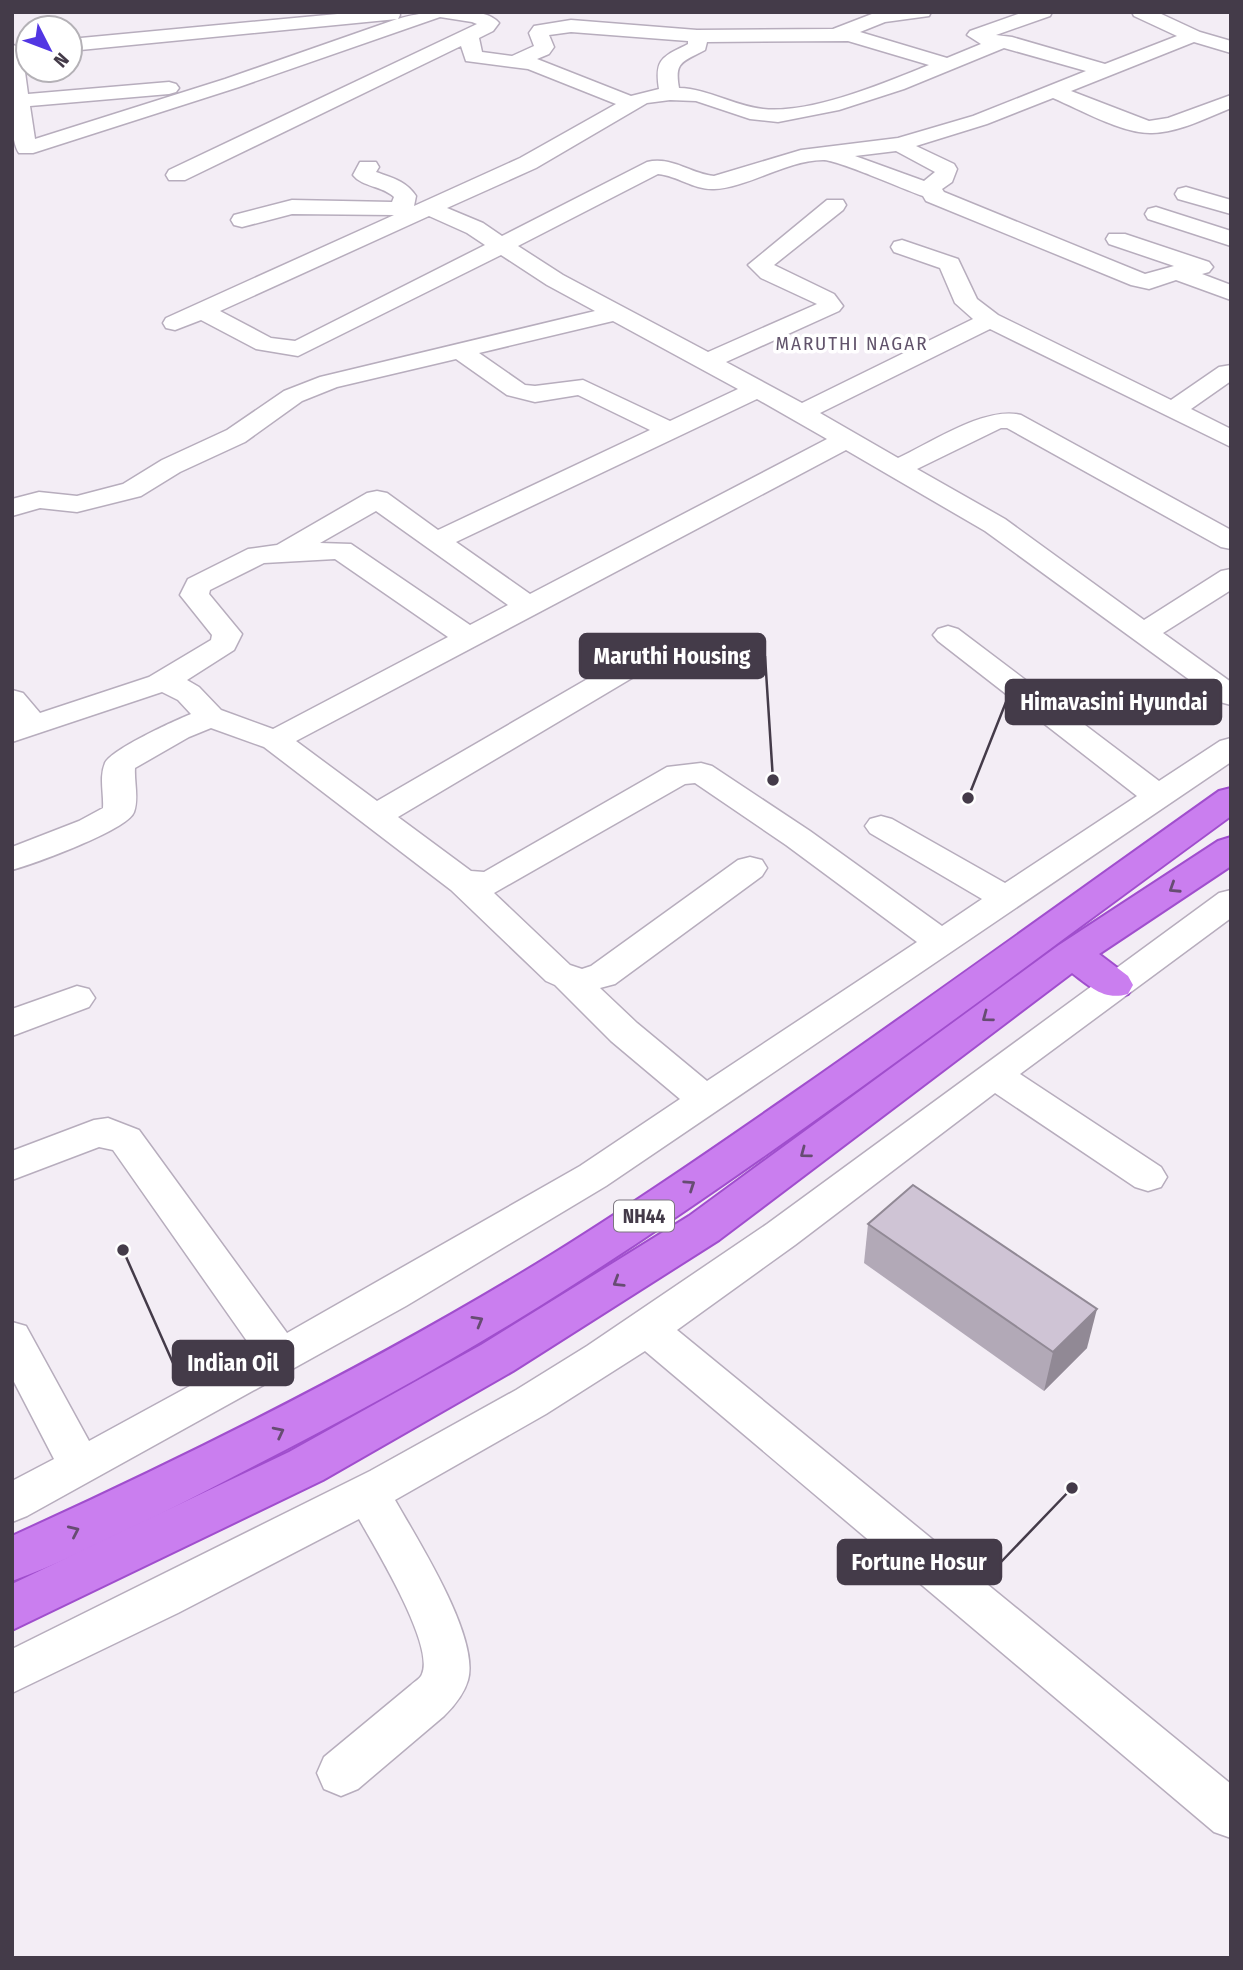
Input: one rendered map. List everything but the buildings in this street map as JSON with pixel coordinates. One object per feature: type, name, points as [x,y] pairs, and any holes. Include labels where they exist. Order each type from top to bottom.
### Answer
[{"type":"highway","name":"NH44","points":[[12,1559],[180,1482],[336,1403],[513,1301],[741,1151],[1231,799]]},
{"type":"highway","name":"NH44","points":[[12,1608],[306,1466],[498,1358],[704,1228],[1072,954],[1231,849]]},
{"type":"highway","points":[[1072,954],[1114,985]]},
{"type":"street","points":[[84,44],[353,15],[430,12]]},
{"type":"street","points":[[837,34],[881,17],[922,12]]},
{"type":"street","points":[[911,52],[1043,12]]},
{"type":"street","points":[[12,50],[19,146],[232,83],[449,13],[489,23]]},
{"type":"street","points":[[1146,13],[1201,38],[1231,47]]},
{"type":"street","points":[[177,175],[489,23],[509,16]]},
{"type":"street","points":[[517,61],[542,50],[544,47],[539,33],[541,30],[560,26],[697,36],[837,34],[867,38],[948,64]]},
{"type":"street","points":[[201,311],[265,344],[298,348],[655,167],[673,169],[698,181],[715,183],[801,156],[900,144],[980,120],[1104,69],[1201,38],[1231,34]]},
{"type":"street","points":[[469,35],[473,57],[539,66],[631,103]]},
{"type":"street","points":[[670,94],[666,71],[672,60],[698,46],[697,36]]},
{"type":"street","points":[[959,39],[1005,41],[1104,69]]},
{"type":"street","points":[[175,323],[559,147],[631,103],[670,94],[698,95],[757,115],[778,116],[832,106],[1005,41]]},
{"type":"street","points":[[15,101],[232,83]]},
{"type":"street","points":[[1051,90],[1138,126],[1149,128],[1163,126],[1231,101]]},
{"type":"street","points":[[900,144],[915,155],[946,169],[944,177],[932,185],[930,191]]},
{"type":"street","points":[[829,154],[930,191],[934,196],[980,217],[1139,280],[1149,282],[1176,272],[1195,272],[1230,243],[1156,214]]},
{"type":"street","points":[[368,167],[364,175],[395,186],[417,211]]},
{"type":"street","points":[[1186,194],[1231,207]]},
{"type":"street","points":[[707,362],[831,306],[826,299],[769,273],[760,265],[835,205]]},
{"type":"street","points":[[242,220],[292,207],[385,207],[417,211],[503,244],[555,280],[758,389],[995,524],[1231,696]]},
{"type":"street","points":[[1117,239],[1195,272],[1231,293]]},
{"type":"street","points":[[902,247],[950,264],[967,303],[990,320],[1231,439]]},
{"type":"street","points":[[12,508],[39,500],[77,504],[132,490],[171,466],[236,436],[307,389],[615,313]]},
{"type":"street","points":[[801,413],[990,320]]},
{"type":"street","points":[[461,351],[520,393],[583,388],[669,430]]},
{"type":"street","points":[[1173,410],[1228,372]]},
{"type":"street","points":[[436,541],[758,389]]},
{"type":"street","points":[[899,468],[996,421],[1012,420],[1231,541]]},
{"type":"street","points":[[275,740],[846,439]]},
{"type":"street","points":[[282,553],[377,499],[528,607]]},
{"type":"street","points":[[12,699],[23,729],[160,683],[224,644],[227,639],[227,634],[197,602],[194,595],[198,585],[258,555],[341,550],[469,638]]},
{"type":"street","points":[[1143,632],[1231,577]]},
{"type":"street","points":[[948,635],[1158,796]]},
{"type":"street","points":[[376,816],[626,669]]},
{"type":"street","points":[[160,683],[178,686],[189,693],[210,717],[275,740],[463,882],[558,973],[568,978],[581,981],[603,975],[750,868]]},
{"type":"street","points":[[12,859],[90,828],[118,813],[122,801],[118,774],[121,763],[178,730],[210,717]]},
{"type":"street","points":[[12,1503],[281,1357],[593,1177],[1231,748]]},
{"type":"street","points":[[463,882],[490,883],[678,774],[701,773],[798,838],[941,942]]},
{"type":"street","points":[[881,826],[1005,898]]},
{"type":"street","points":[[12,1672],[368,1494],[499,1419],[646,1328],[759,1251],[1114,985],[1231,901]]},
{"type":"street","points":[[568,978],[624,1032],[706,1101]]},
{"type":"street","points":[[12,1023],[77,998]]},
{"type":"street","points":[[994,1074],[1148,1178]]},
{"type":"street","points":[[12,1166],[94,1134],[107,1132],[126,1140],[281,1357]]},
{"type":"street","points":[[646,1328],[1231,1815]]},
{"type":"street","points":[[12,1338],[80,1466]]},
{"type":"street","points":[[341,1773],[433,1696],[446,1679],[447,1656],[440,1626],[368,1494]]},
{"type":"place","name":"Maruthi Housing","points":[[773,780]]},
{"type":"place","name":"Himavasini Hyundai","points":[[968,798]]},
{"type":"place","name":"Indian Oil","points":[[123,1250]]},
{"type":"place","name":"Fortune Hosur","points":[[1072,1488]]},
{"type":"district","name":"MARUTHI NAGAR","points":[[852,343]]}]
